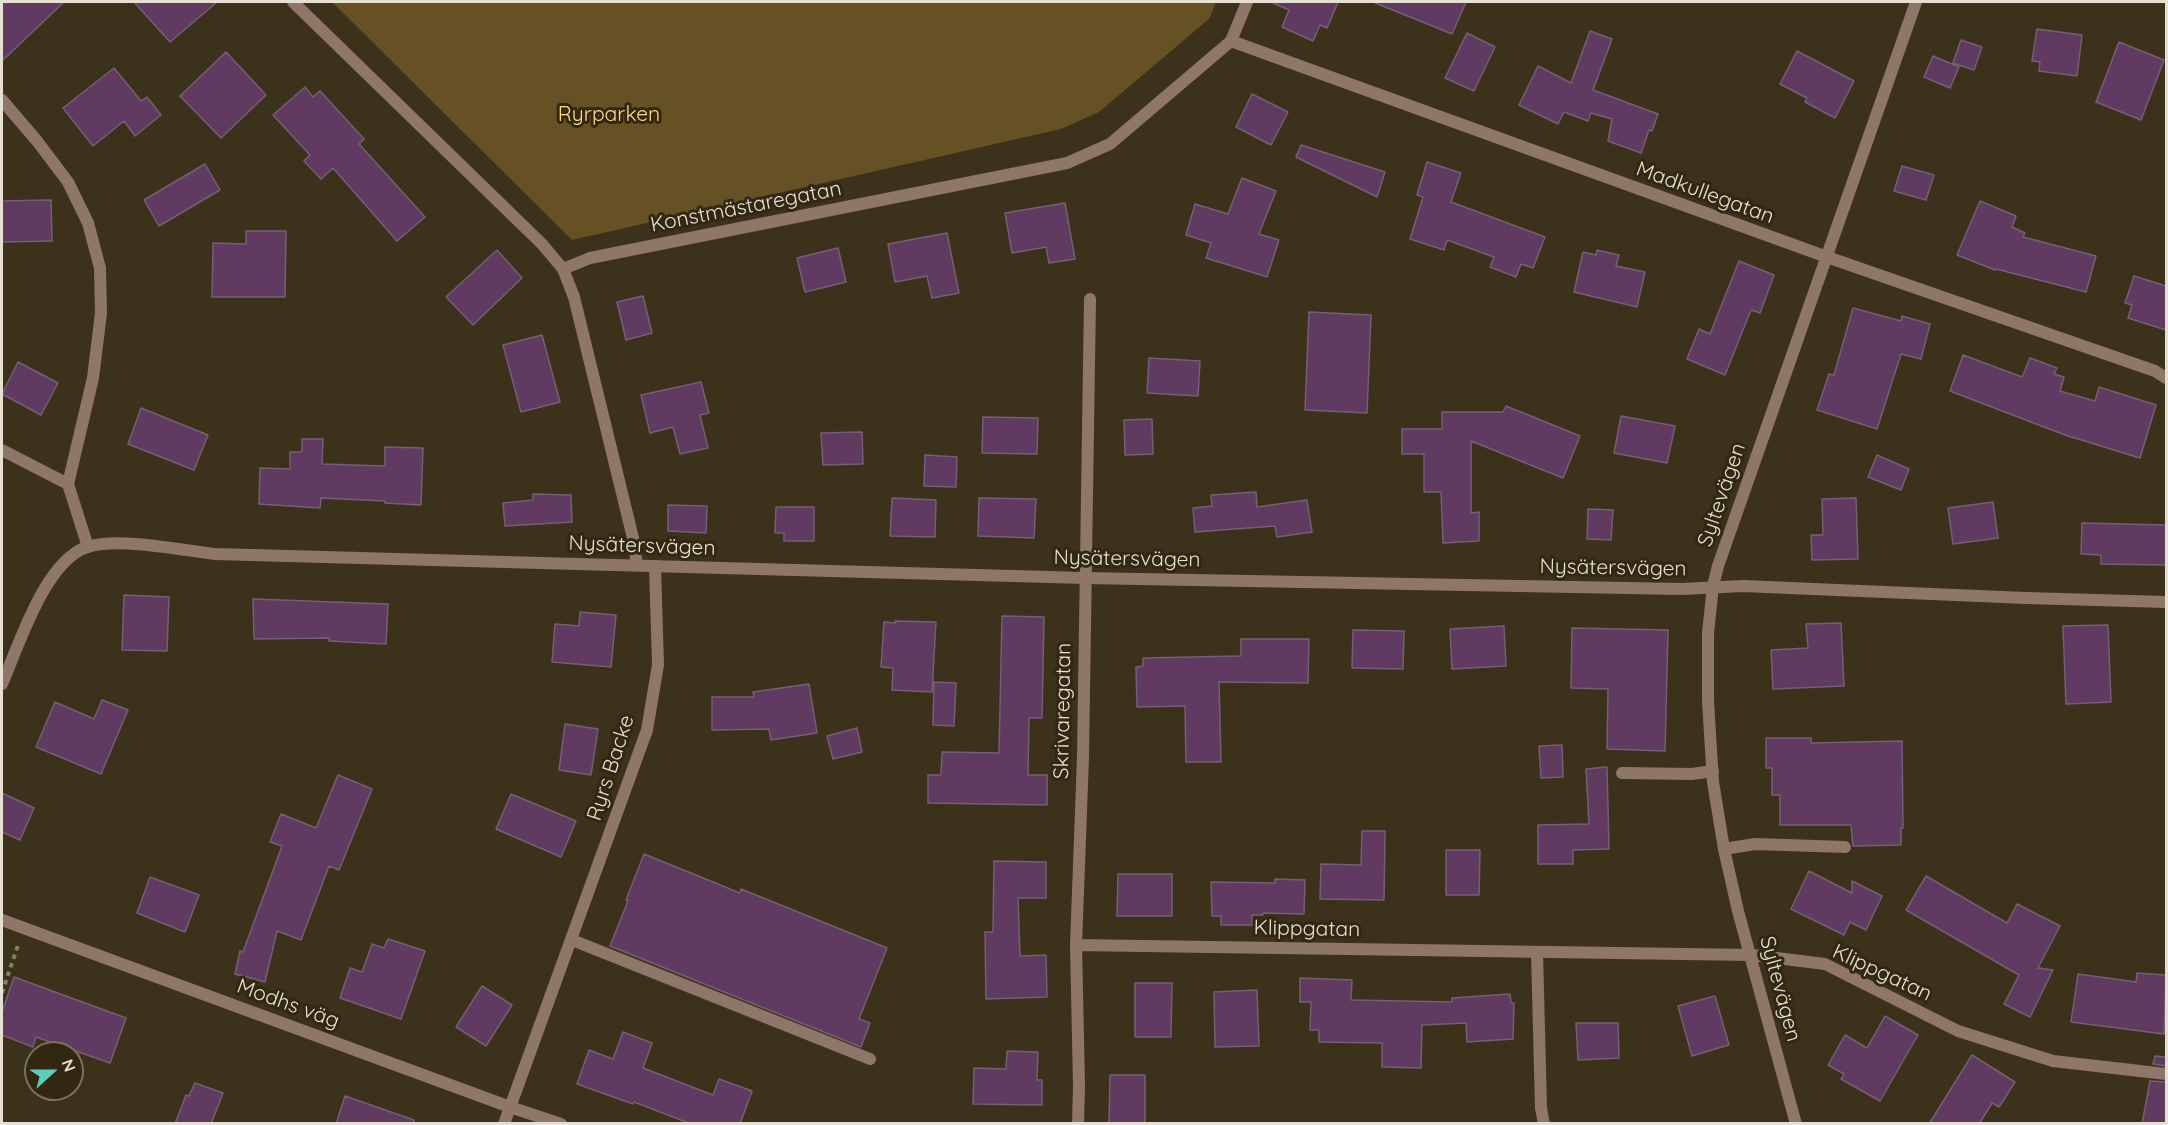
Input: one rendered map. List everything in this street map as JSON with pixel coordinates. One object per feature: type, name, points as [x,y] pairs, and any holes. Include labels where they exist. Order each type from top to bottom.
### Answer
[{"type":"street","points":[[293,2],[543,244],[563,269],[574,297],[638,565]]},
{"type":"street","name":"Konstmästaregatan","points":[[563,269],[590,258],[1067,163],[1110,144],[1231,41],[1246,2]]},
{"type":"street","name":"Syltevägen","points":[[1796,1124],[1752,955],[1738,912],[1724,849],[1713,771],[1708,689],[1709,615],[1718,566],[1916,2]]},
{"type":"street","name":"Madkullegatan","points":[[1231,41],[1827,257],[2155,370],[2166,378]]},
{"type":"street","points":[[2,100],[68,182],[88,224],[100,268],[101,313],[93,378],[68,484],[88,547],[71,555],[57,569],[40,596],[2,684]]},
{"type":"street","name":"Skrivaregatan","points":[[1078,1124],[1076,945],[1083,757],[1090,300]]},
{"type":"street","points":[[2,450],[68,484]]},
{"type":"street","name":"Nysätersvägen","points":[[88,547],[114,544],[215,554],[1085,578],[1682,589],[1713,586],[2166,602]]},
{"type":"street","name":"Ryrs Backe","points":[[504,1124],[647,730],[658,665],[655,566]]},
{"type":"street","points":[[1622,773],[1692,774],[1713,771]]},
{"type":"street","points":[[1724,849],[1755,844],[1845,847]]},
{"type":"street","name":"Modhs väg","points":[[2,920],[561,1124]]},
{"type":"street","points":[[572,940],[870,1059]]},
{"type":"street","name":"Klippgatan","points":[[1076,945],[1752,955],[1825,964],[1958,1031],[2053,1061],[2166,1074]]},
{"type":"street","points":[[1537,952],[1541,1108],[1544,1124]]},
{"type":"path","points":[[2,993],[24,928]]},
{"type":"green space","name":"Ryrparken","points":[[332,2],[1216,2],[1209,19],[1099,112],[1061,129],[572,240]]},
{"type":"building","points":[[2,2],[64,2],[2,61]]},
{"type":"building","points":[[134,2],[217,2],[170,42]]},
{"type":"building","points":[[1271,2],[1338,2],[1327,28],[1320,25],[1313,41],[1282,27],[1289,10]]},
{"type":"building","points":[[1373,2],[1466,2],[1452,34]]},
{"type":"building","points":[[2037,29],[2082,35],[2077,76],[2039,71],[2040,62],[2032,61]]},
{"type":"building","points":[[1590,31],[1612,39],[1593,90],[1658,114],[1652,131],[1649,130],[1641,153],[1608,141],[1612,119],[1591,113],[1588,121],[1564,112],[1558,124],[1519,105],[1538,66],[1571,83]]},
{"type":"building","points":[[1467,33],[1495,47],[1474,91],[1445,78]]},
{"type":"building","points":[[1961,40],[1982,47],[1974,70],[1953,63]]},
{"type":"building","points":[[2119,42],[2164,60],[2141,120],[2096,102]]},
{"type":"building","points":[[1797,51],[1854,81],[1835,118],[1805,102],[1807,98],[1780,84]]},
{"type":"building","points":[[226,52],[266,95],[221,138],[180,96]]},
{"type":"building","points":[[1933,56],[1959,67],[1950,88],[1924,77]]},
{"type":"building","points":[[114,68],[141,101],[147,97],[161,115],[135,136],[124,121],[93,146],[63,108]]},
{"type":"building","points":[[305,87],[313,97],[320,91],[364,139],[359,144],[425,217],[397,241],[333,168],[321,179],[304,161],[310,155],[273,115]]},
{"type":"building","points":[[1252,94],[1288,112],[1271,145],[1236,127]]},
{"type":"building","points":[[1301,145],[1385,172],[1377,197],[1296,157]]},
{"type":"building","points":[[1427,162],[1461,173],[1451,202],[1545,237],[1533,268],[1521,264],[1516,277],[1490,267],[1494,257],[1447,240],[1444,250],[1410,239],[1423,197],[1417,195]]},
{"type":"building","points":[[205,164],[220,190],[159,226],[144,200]]},
{"type":"building","points":[[1902,166],[1934,175],[1926,200],[1894,191]]},
{"type":"building","points":[[1242,178],[1276,191],[1259,234],[1279,240],[1267,277],[1206,258],[1211,243],[1186,235],[1195,204],[1228,214]]},
{"type":"building","points":[[51,200],[52,241],[2,242],[2,201]]},
{"type":"building","points":[[1980,201],[2016,216],[2012,227],[2025,233],[2023,237],[2096,256],[2086,292],[1995,270],[1957,255]]},
{"type":"building","points":[[1065,203],[1075,259],[1049,263],[1046,247],[1012,253],[1005,213]]},
{"type":"building","points":[[246,231],[286,231],[285,297],[212,297],[213,243],[246,244]]},
{"type":"building","points":[[947,233],[959,293],[932,298],[927,276],[895,282],[888,244]]},
{"type":"building","points":[[838,248],[846,282],[805,292],[797,258]]},
{"type":"building","points":[[497,250],[522,278],[473,325],[446,297]]},
{"type":"building","points":[[1597,250],[1619,255],[1616,266],[1645,272],[1637,307],[1574,292],[1583,252],[1596,255]]},
{"type":"building","points":[[1739,261],[1774,275],[1760,313],[1751,310],[1725,375],[1687,359],[1699,329],[1710,334]]},
{"type":"building","points":[[2134,276],[2166,286],[2166,330],[2128,318],[2132,305],[2125,303]]},
{"type":"building","points":[[643,296],[652,333],[626,340],[617,302]]},
{"type":"building","points":[[1853,308],[1901,321],[1902,316],[1930,324],[1921,359],[1901,354],[1877,429],[1817,410],[1829,374],[1834,375]]},
{"type":"building","points":[[1309,312],[1371,315],[1367,413],[1305,410]]},
{"type":"building","points":[[542,335],[560,402],[521,412],[503,345]]},
{"type":"building","points":[[1963,355],[2022,377],[2030,358],[2057,368],[2054,374],[2064,377],[2060,391],[2095,401],[2099,387],[2156,405],[2140,458],[2065,435],[1950,391]]},
{"type":"building","points":[[1149,358],[1200,361],[1198,396],[1147,393]]},
{"type":"building","points":[[18,362],[58,383],[41,415],[2,394]]},
{"type":"building","points":[[701,382],[709,413],[700,415],[708,448],[680,454],[673,427],[650,433],[641,395]]},
{"type":"building","points":[[1506,406],[1580,436],[1563,478],[1471,441],[1471,513],[1479,512],[1479,541],[1443,543],[1441,492],[1424,492],[1424,454],[1402,454],[1402,429],[1442,429],[1442,412],[1503,412]]},
{"type":"building","points":[[141,408],[208,435],[194,470],[128,444]]},
{"type":"building","points":[[1621,416],[1675,426],[1667,463],[1614,453]]},
{"type":"building","points":[[983,417],[1038,418],[1037,454],[982,453]]},
{"type":"building","points":[[1152,419],[1153,454],[1125,455],[1124,420]]},
{"type":"building","points":[[862,432],[863,464],[823,465],[821,433]]},
{"type":"building","points":[[302,439],[323,439],[322,464],[385,466],[385,447],[423,448],[421,505],[321,498],[320,508],[259,504],[260,468],[290,469],[290,452],[302,452]]},
{"type":"building","points":[[925,455],[957,457],[956,487],[924,486]]},
{"type":"building","points":[[1877,455],[1909,469],[1901,490],[1868,477]]},
{"type":"building","points":[[1256,492],[1257,507],[1307,500],[1312,532],[1277,537],[1275,526],[1195,532],[1193,508],[1212,506],[1211,495]]},
{"type":"building","points":[[533,494],[571,495],[572,522],[505,526],[503,503],[533,500]]},
{"type":"building","points":[[892,498],[936,500],[935,537],[890,536]]},
{"type":"building","points":[[979,498],[1036,499],[1034,538],[978,536]]},
{"type":"building","points":[[1856,498],[1858,559],[1812,560],[1811,535],[1823,535],[1822,499]]},
{"type":"building","points":[[1993,502],[1998,538],[1953,544],[1948,508]]},
{"type":"building","points":[[668,505],[707,506],[706,533],[668,531]]},
{"type":"building","points":[[776,507],[814,507],[814,541],[784,541],[784,533],[775,533]]},
{"type":"building","points":[[1588,509],[1613,510],[1611,540],[1587,539]]},
{"type":"building","points":[[2082,523],[2166,525],[2166,565],[2101,564],[2101,555],[2081,554]]},
{"type":"building","points":[[124,595],[169,597],[167,651],[122,650]]},
{"type":"building","points":[[253,599],[388,604],[386,644],[329,641],[329,638],[254,639]]},
{"type":"building","points":[[580,612],[616,615],[611,667],[552,662],[555,624],[579,626]]},
{"type":"building","points":[[1002,616],[1044,617],[1042,718],[1029,718],[1028,775],[1047,775],[1047,805],[928,803],[928,775],[941,775],[942,752],[999,753]]},
{"type":"building","points":[[895,621],[936,622],[932,692],[892,690],[893,668],[881,667],[884,622],[896,623]]},
{"type":"building","points":[[1841,623],[1844,686],[1773,689],[1771,650],[1808,648],[1806,624]]},
{"type":"building","points":[[2108,625],[2111,702],[2066,704],[2063,626]]},
{"type":"building","points":[[1504,626],[1506,666],[1452,669],[1450,629]]},
{"type":"building","points":[[1572,628],[1668,630],[1665,751],[1607,749],[1608,689],[1571,688]]},
{"type":"building","points":[[1353,630],[1404,631],[1403,669],[1352,668]]},
{"type":"building","points":[[1241,639],[1309,639],[1308,683],[1219,682],[1221,762],[1186,762],[1185,706],[1137,707],[1136,667],[1143,666],[1143,658],[1241,656]]},
{"type":"building","points":[[934,682],[956,683],[954,726],[933,725]]},
{"type":"building","points":[[809,684],[817,733],[771,740],[769,729],[712,730],[712,697],[754,697],[753,692]]},
{"type":"building","points":[[102,700],[128,710],[101,774],[36,747],[55,702],[94,719]]},
{"type":"building","points":[[565,724],[598,729],[591,775],[559,770]]},
{"type":"building","points":[[857,728],[862,752],[833,759],[827,736]]},
{"type":"building","points":[[1766,738],[1811,738],[1811,743],[1902,741],[1903,828],[1901,828],[1901,845],[1853,846],[1851,825],[1780,825],[1780,795],[1772,795],[1772,768],[1766,768]]},
{"type":"building","points":[[1562,745],[1563,777],[1541,778],[1539,746]]},
{"type":"building","points":[[1607,767],[1609,849],[1573,850],[1573,864],[1538,864],[1538,825],[1589,824],[1586,769]]},
{"type":"building","points":[[338,775],[372,789],[339,870],[329,866],[301,940],[277,931],[265,982],[235,974],[240,951],[243,952],[282,846],[270,842],[281,814],[316,828]]},
{"type":"building","points":[[2,793],[34,808],[20,840],[2,832]]},
{"type":"building","points":[[511,794],[576,821],[561,857],[496,829]]},
{"type":"building","points":[[1362,831],[1385,831],[1384,900],[1320,899],[1321,864],[1361,865]]},
{"type":"building","points":[[1446,850],[1480,850],[1479,895],[1446,895]]},
{"type":"building","points":[[644,854],[740,893],[741,889],[887,948],[859,1019],[870,1023],[861,1047],[610,946]]},
{"type":"building","points":[[994,861],[1046,862],[1046,898],[1018,898],[1020,956],[1046,955],[1047,997],[986,999],[985,932],[993,932]]},
{"type":"building","points":[[1809,871],[1852,893],[1852,881],[1882,896],[1866,930],[1850,922],[1844,935],[1791,909]]},
{"type":"building","points":[[1118,874],[1172,874],[1172,916],[1117,916]]},
{"type":"building","points":[[1926,876],[2007,923],[2017,904],[2060,926],[2038,968],[2053,970],[2030,1017],[2004,1004],[2019,975],[1906,910]]},
{"type":"building","points":[[150,877],[199,895],[185,932],[137,913]]},
{"type":"building","points":[[1275,879],[1305,880],[1304,914],[1252,915],[1252,925],[1221,925],[1221,916],[1212,916],[1211,882],[1275,883]]},
{"type":"building","points":[[388,939],[425,951],[401,1019],[340,998],[350,968],[362,972],[372,944],[384,948]]},
{"type":"building","points":[[2137,973],[2166,975],[2164,1034],[2071,1022],[2078,974],[2136,982]]},
{"type":"building","points":[[14,977],[126,1018],[110,1063],[84,1054],[84,1041],[47,1041],[36,1037],[35,1041],[24,1041],[24,1044],[2,1035],[2,1012]]},
{"type":"building","points":[[1300,978],[1352,980],[1351,1000],[1452,1002],[1452,998],[1510,994],[1511,1003],[1514,1003],[1513,1039],[1467,1042],[1466,1023],[1422,1025],[1421,1068],[1382,1067],[1382,1043],[1319,1042],[1319,1030],[1310,1030],[1311,1002],[1300,1002]]},
{"type":"building","points":[[1135,983],[1172,983],[1171,1037],[1135,1037]]},
{"type":"building","points":[[482,986],[512,1005],[486,1046],[456,1027]]},
{"type":"building","points":[[1257,990],[1259,1046],[1215,1047],[1214,992]]},
{"type":"building","points":[[1715,996],[1729,1045],[1692,1056],[1678,1006]]},
{"type":"building","points":[[1885,1016],[1918,1035],[1880,1101],[1841,1079],[1844,1074],[1828,1065],[1845,1035],[1867,1048]]},
{"type":"building","points":[[1576,1023],[1618,1023],[1619,1058],[1578,1060]]},
{"type":"building","points":[[623,1032],[652,1043],[643,1068],[713,1095],[719,1079],[752,1091],[740,1124],[691,1124],[634,1102],[633,1104],[577,1084],[589,1050],[613,1059]]},
{"type":"building","points":[[1007,1051],[1038,1052],[1037,1080],[1042,1080],[1042,1105],[973,1104],[974,1068],[1006,1069]]},
{"type":"building","points":[[1972,1055],[2015,1082],[1999,1107],[1992,1103],[1979,1124],[1929,1124]]},
{"type":"building","points":[[2155,1056],[2166,1057],[2166,1066],[2153,1064]]},
{"type":"building","points":[[1110,1075],[1145,1075],[1145,1124],[1109,1124]]},
{"type":"building","points":[[2150,1081],[2166,1082],[2166,1124],[2142,1124]]},
{"type":"building","points":[[195,1083],[223,1093],[211,1124],[175,1124],[186,1095],[189,1096]]},
{"type":"building","points":[[345,1096],[414,1120],[414,1124],[336,1124]]}]
